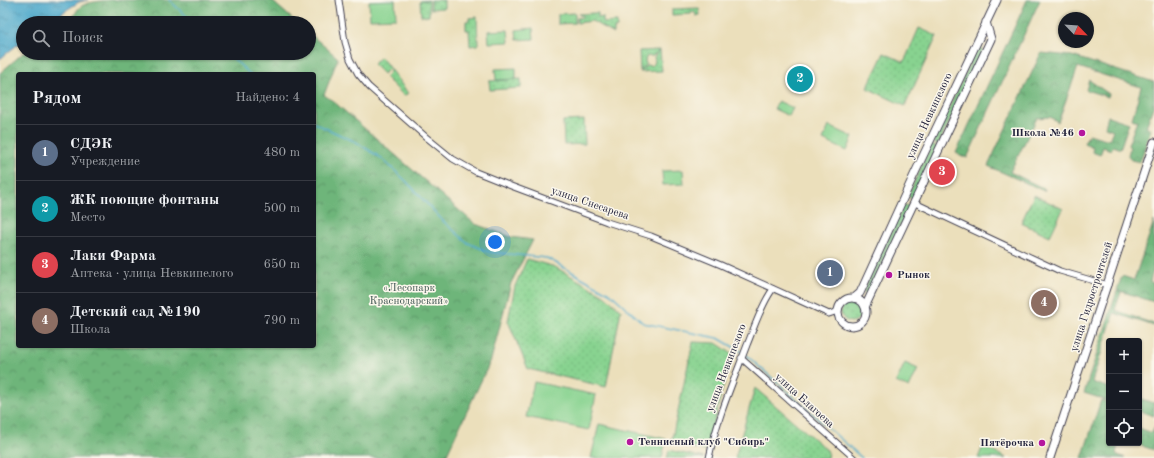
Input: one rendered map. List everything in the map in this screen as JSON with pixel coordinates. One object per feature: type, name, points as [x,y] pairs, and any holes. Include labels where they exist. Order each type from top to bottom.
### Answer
[{"type":"street","name":"улица Снесарева","points":[[339,0],[345,42],[350,59],[358,74],[369,87],[431,142],[453,159],[476,172],[511,186],[607,222],[651,236],[721,265],[829,314],[838,311]]},
{"type":"street","name":"улица Невкипелого","points":[[854,298],[860,293],[901,202],[997,0]]},
{"type":"street","name":"улица Невкипелого","points":[[865,307],[991,39],[986,22]]},
{"type":"street","points":[[975,46],[979,45],[983,47],[985,52]]},
{"type":"street","name":"улица Гидростроителей","points":[[1050,458],[1108,286],[1154,142]]},
{"type":"street","points":[[905,195],[914,203],[1060,271],[1108,286]]},
{"type":"street","points":[[901,202],[914,203]]},
{"type":"street","name":"улица Невкипелого","points":[[708,458],[730,387],[745,348],[773,289]]},
{"type":"street","points":[[848,298],[854,298],[861,301],[865,307],[866,313],[860,323],[848,325],[839,317],[838,311],[842,302],[848,298]]},
{"type":"street","name":"улица Благоева","points":[[742,356],[854,458]]},
{"type":"green space","points":[[109,0],[271,0],[289,16],[74,16],[79,8],[91,3]]},
{"type":"green space","points":[[395,0],[396,18],[370,19],[369,1]]},
{"type":"green space","points":[[429,0],[429,16],[421,16],[420,1]]},
{"type":"green space","points":[[431,0],[444,0],[444,8],[431,9]]},
{"type":"green space","points":[[1027,0],[1040,0],[967,158],[956,153]]},
{"type":"green space","points":[[699,8],[700,15],[696,16],[695,12],[691,14],[672,15],[672,9]]},
{"type":"green space","points":[[575,13],[575,23],[558,24],[558,14]]},
{"type":"green space","points":[[598,13],[598,18],[603,17],[603,23],[617,22],[617,28],[614,28],[614,34],[592,21],[577,23],[577,18],[584,17],[578,14]]},
{"type":"green space","points":[[477,17],[478,45],[470,46],[469,30],[466,30],[466,21],[469,21],[469,18]]},
{"type":"green space","points":[[533,28],[534,39],[517,40],[516,30]]},
{"type":"green space","points":[[919,28],[937,36],[905,106],[867,88],[884,53],[904,62]]},
{"type":"green space","points":[[508,30],[509,42],[489,43],[488,31]]},
{"type":"green space","name":"«Лесопарк Краснодарский»","points":[[316,39],[338,58],[324,95],[333,101],[475,224],[511,237],[533,240],[511,283],[491,360],[445,458],[0,458],[0,73],[16,59],[316,60]]},
{"type":"green space","points":[[978,46],[983,50],[938,145],[933,142]]},
{"type":"green space","points":[[659,50],[653,56],[646,57],[646,64],[640,71],[639,51]]},
{"type":"green space","points":[[660,50],[662,71],[640,72],[647,65],[651,66],[654,64],[654,57]]},
{"type":"green space","points":[[1041,53],[1072,56],[1154,82],[1154,104],[1146,127],[1151,129],[1140,162],[1131,160],[1128,155],[1130,148],[1128,145],[1137,121],[1132,119],[1141,87],[1078,67],[1058,122],[1050,117],[1037,118],[1010,172],[1045,189],[1044,191],[988,166]]},
{"type":"green space","points":[[381,57],[408,93],[404,96],[385,77],[390,72],[389,69],[383,74],[373,64]]},
{"type":"green space","points":[[516,68],[516,79],[496,80],[495,69]]},
{"type":"green space","points":[[521,79],[521,88],[490,90],[489,81]]},
{"type":"green space","points":[[1089,80],[1109,94],[1108,97],[1086,90]]},
{"type":"green space","points":[[778,101],[793,108],[789,116],[774,109]]},
{"type":"green space","points":[[1108,116],[1129,123],[1120,149],[1113,146],[1111,150],[1103,147],[1100,155],[1092,152],[1093,147],[1084,143],[1089,134],[1109,140],[1113,130],[1105,127]]},
{"type":"green space","points":[[584,120],[585,144],[564,145],[563,121]]},
{"type":"green space","points":[[829,126],[853,137],[847,151],[823,140]]},
{"type":"green space","points":[[931,145],[937,147],[912,199],[908,196]]},
{"type":"green space","points":[[683,170],[684,184],[663,185],[662,171]]},
{"type":"green space","points":[[1034,195],[1063,209],[1050,236],[1021,223]]},
{"type":"green space","points":[[904,205],[909,206],[868,295],[863,292]]},
{"type":"green space","points":[[1154,221],[1154,267],[1150,282],[1154,283],[1154,302],[1117,290],[1122,276],[1134,280]]},
{"type":"green space","points":[[527,259],[555,267],[604,295],[621,310],[606,387],[528,369],[508,321],[515,286]]},
{"type":"green space","points":[[1117,291],[1121,292],[1115,310],[1154,324],[1154,326],[1114,313],[1092,382],[1106,387],[1106,400],[1084,393]]},
{"type":"green space","points":[[851,302],[858,305],[861,312],[858,319],[851,322],[844,319],[841,312],[844,305]]},
{"type":"green space","points":[[693,342],[716,343],[734,355],[722,390],[707,451],[671,443]]},
{"type":"green space","points":[[905,363],[918,369],[909,388],[896,382]]},
{"type":"green space","points":[[534,382],[596,395],[589,430],[526,417]]},
{"type":"green space","points":[[755,388],[828,451],[827,458],[735,458]]},
{"type":"green space","points":[[1142,399],[1153,403],[1154,402],[1154,416],[1142,412]]},
{"type":"green space","points":[[1101,400],[1106,402],[1106,446],[1118,446],[1116,454],[1125,458],[1082,458]]},
{"type":"green space","name":"Теннисный клуб \"Сибирь\"","points":[[599,424],[666,439],[662,458],[591,458]]},
{"type":"green space","points":[[1154,427],[1154,450],[1142,446],[1142,429],[1152,433]]},
{"type":"green space","points":[[983,446],[1006,458],[978,458]]},
{"type":"green space","points":[[669,450],[704,458],[667,458]]},
{"type":"water","points":[[0,0],[88,0],[79,2],[58,16],[16,16],[16,46],[0,59]]},
{"type":"waterway","points":[[169,0],[186,16]]},
{"type":"waterway","points":[[235,60],[248,72]]},
{"type":"waterway","points":[[316,124],[356,142],[381,158],[405,180],[444,222],[468,243],[489,252],[547,258],[611,294],[643,323],[718,338],[742,352]]},
{"type":"waterway","points":[[745,354],[862,458]]},
{"type":"place","name":"ЖК поющие фонтаны","points":[[800,79]]},
{"type":"place","name":"Школа №46","points":[[1082,133]]},
{"type":"place","name":"Лаки Фарма","points":[[942,172]]},
{"type":"place","name":"СДЭК","points":[[830,273]]},
{"type":"place","name":"Рынок","points":[[889,275]]},
{"type":"place","name":"Детский сад №190","points":[[1044,303]]},
{"type":"place","name":"Теннисный клуб \"Сибирь\"","points":[[630,442]]},
{"type":"place","name":"Пятёрочка","points":[[1042,443]]}]
